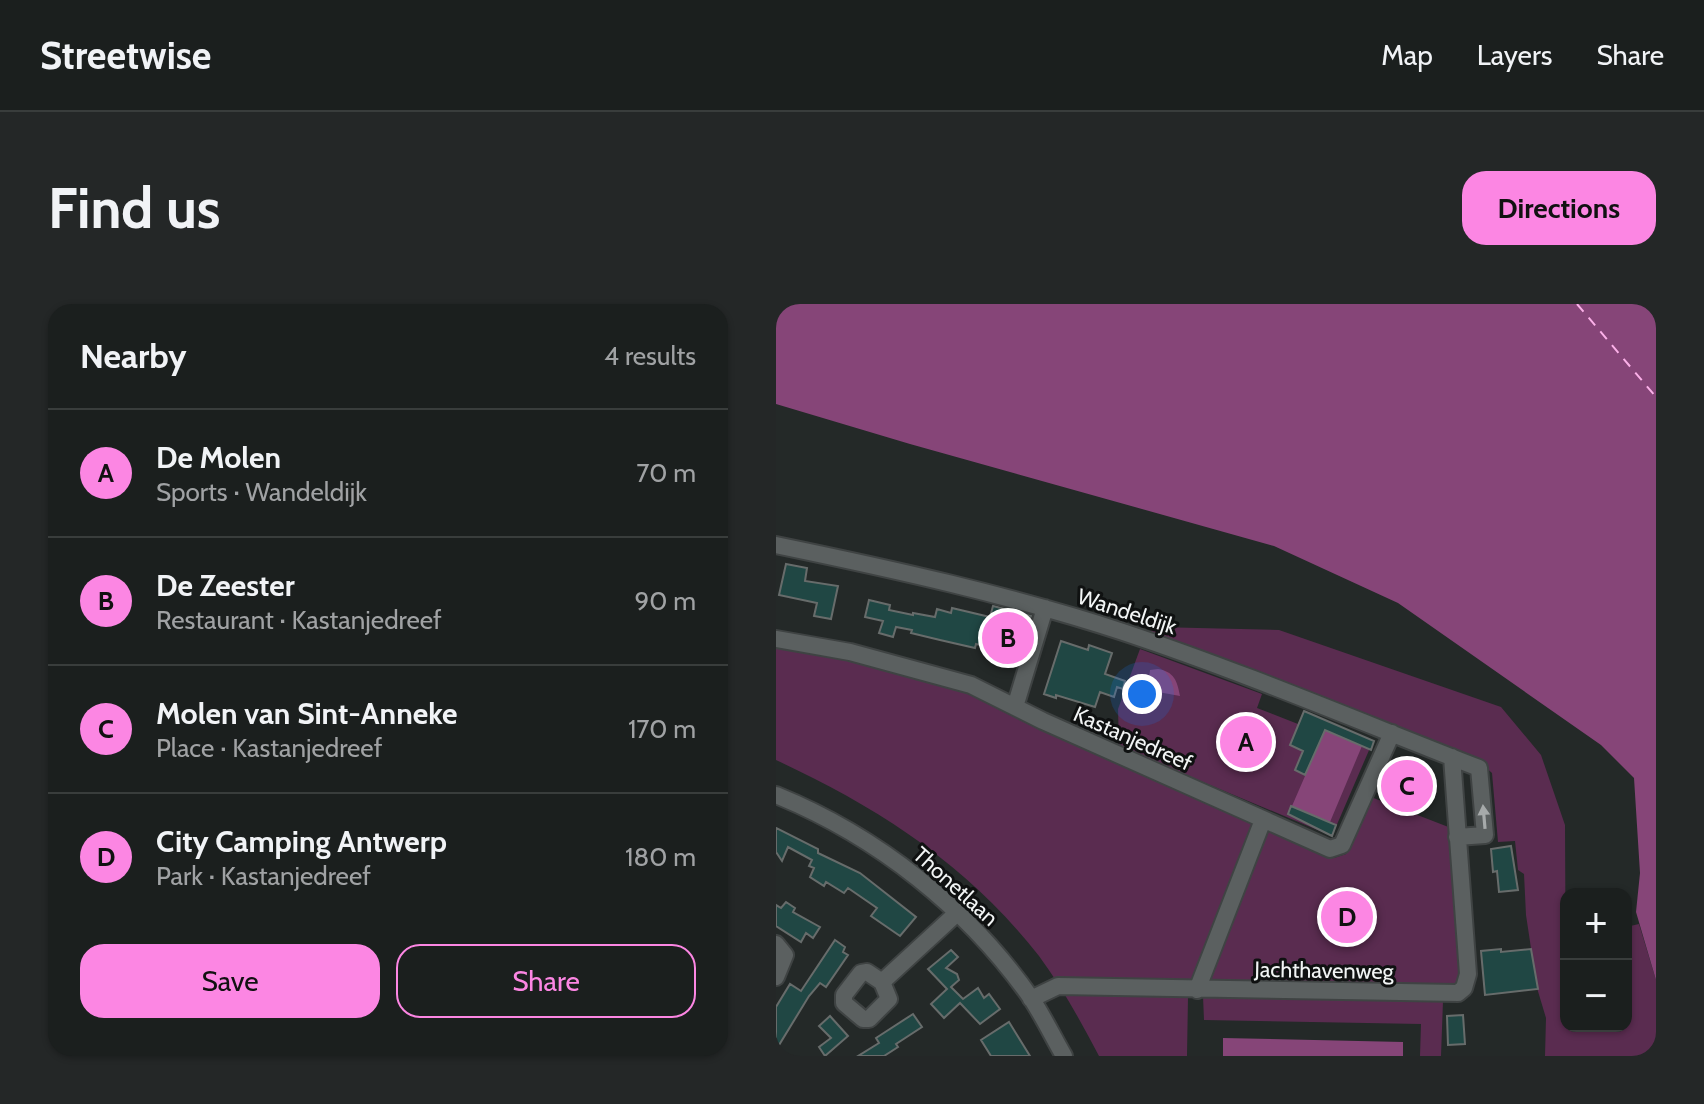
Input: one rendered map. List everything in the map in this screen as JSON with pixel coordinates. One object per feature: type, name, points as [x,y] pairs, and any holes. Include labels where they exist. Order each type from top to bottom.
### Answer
[{"type":"street","name":"Wandeldijk","points":[[776,545],[1045,608],[1188,655],[1452,757]]},
{"type":"street","points":[[1015,707],[1045,608]]},
{"type":"street","name":"Kastanjedreef","points":[[776,639],[807,643],[910,667],[971,685],[1330,849],[1342,845],[1392,733]]},
{"type":"street","points":[[1452,757],[1479,768],[1485,835],[1457,837]]},
{"type":"street","name":"Jachthavenweg","points":[[1031,999],[1058,986],[1458,993],[1464,988],[1468,974],[1452,757]]},
{"type":"street","name":"Thonetlaan","points":[[776,795],[827,818],[869,843],[927,885],[995,952],[1031,999],[1064,1056]]},
{"type":"street","points":[[1197,990],[1263,820]]},
{"type":"street","points":[[882,982],[957,913]]},
{"type":"street","points":[[776,944],[785,955],[776,977]]},
{"type":"shaded area","points":[[776,304],[1656,304],[1656,980],[1636,912],[1640,873],[1634,778],[1601,745],[1398,603],[1274,546],[776,404]]},
{"type":"shaded area","points":[[1156,627],[1279,630],[1501,707],[1541,755],[1565,825],[1565,888],[1560,888],[1560,1032],[1632,1032],[1632,926],[1639,924],[1656,980],[1656,1056],[1545,1056],[1546,1018],[1537,988],[1526,915],[1524,874],[1518,870],[1515,841],[1498,842],[1492,773],[1483,765],[1147,634]]},
{"type":"shaded area","points":[[776,643],[971,690],[1334,858],[1346,854],[1371,797],[1451,828],[1461,980],[1443,1001],[1441,1056],[1420,1056],[1421,1024],[1204,1020],[1203,996],[1188,997],[1187,1056],[1099,1056],[1039,956],[1012,923],[982,894],[920,842],[886,819],[776,760]]},
{"type":"shaded area","points":[[1140,649],[1262,694],[1257,708],[1298,724],[1304,711],[1373,741],[1332,836],[1119,747],[1118,709]]},
{"type":"shaded area","points":[[1158,669],[1174,678],[1180,696],[1142,685],[1149,678],[1150,670]]},
{"type":"shaded area","points":[[1325,730],[1362,746],[1330,822],[1292,806]]},
{"type":"shaded area","points":[[1223,1038],[1403,1042],[1403,1056],[1223,1056]]},
{"type":"building","points":[[786,564],[807,568],[805,581],[838,586],[831,619],[814,616],[817,603],[779,595]]},
{"type":"building","points":[[869,600],[890,605],[889,610],[913,615],[935,617],[937,609],[951,613],[952,608],[990,617],[993,606],[1031,616],[1018,658],[1011,656],[1011,659],[999,656],[1000,650],[976,644],[975,648],[911,633],[912,630],[896,627],[893,637],[879,633],[883,621],[865,617]]},
{"type":"building","points":[[1061,641],[1088,650],[1089,645],[1112,653],[1105,674],[1125,681],[1123,689],[1117,687],[1114,697],[1100,692],[1095,707],[1044,694]]},
{"type":"building","points":[[1304,711],[1374,741],[1371,750],[1325,730],[1305,775],[1295,770],[1303,751],[1290,745]]},
{"type":"building","points":[[1407,760],[1426,768],[1432,784],[1423,807],[1414,810],[1385,798],[1393,789],[1382,789],[1391,767]]},
{"type":"building","points":[[1291,806],[1336,825],[1332,836],[1288,814]]},
{"type":"building","points":[[776,828],[860,873],[916,917],[900,936],[871,916],[877,908],[848,888],[844,893],[810,877],[814,868],[809,866],[812,860],[788,847],[782,861],[776,852]]},
{"type":"building","points":[[1511,846],[1518,890],[1499,892],[1491,849]]},
{"type":"building","points":[[786,902],[795,908],[793,912],[820,927],[813,938],[806,933],[801,942],[776,926],[776,905],[781,908]]},
{"type":"building","points":[[835,940],[845,947],[843,952],[848,955],[826,987],[820,983],[809,996],[776,1050],[776,1007],[790,984],[801,991]]},
{"type":"building","points":[[1501,949],[1501,952],[1531,949],[1538,989],[1485,995],[1481,951]]},
{"type":"building","points":[[951,950],[958,957],[946,968],[957,974],[959,980],[951,987],[963,999],[978,988],[984,998],[989,994],[1000,1009],[980,1024],[960,1003],[944,1018],[931,1004],[947,989],[928,969]]},
{"type":"building","points":[[913,1014],[922,1027],[896,1044],[898,1047],[884,1056],[858,1056],[879,1043],[876,1038]]},
{"type":"building","points":[[1463,1015],[1465,1044],[1448,1045],[1447,1016]]},
{"type":"building","points":[[830,1016],[848,1036],[825,1056],[819,1047],[831,1038],[819,1026]]},
{"type":"building","points":[[1009,1022],[1030,1056],[991,1056],[981,1040]]},
{"type":"ferry route","points":[[1577,304],[1656,397]]},
{"type":"place","name":"De Zeester","points":[[1008,638]]},
{"type":"place","name":"De Molen","points":[[1246,742]]},
{"type":"place","name":"Molen van Sint-Anneke","points":[[1407,786]]},
{"type":"place","name":"City Camping Antwerp","points":[[1347,917]]}]
